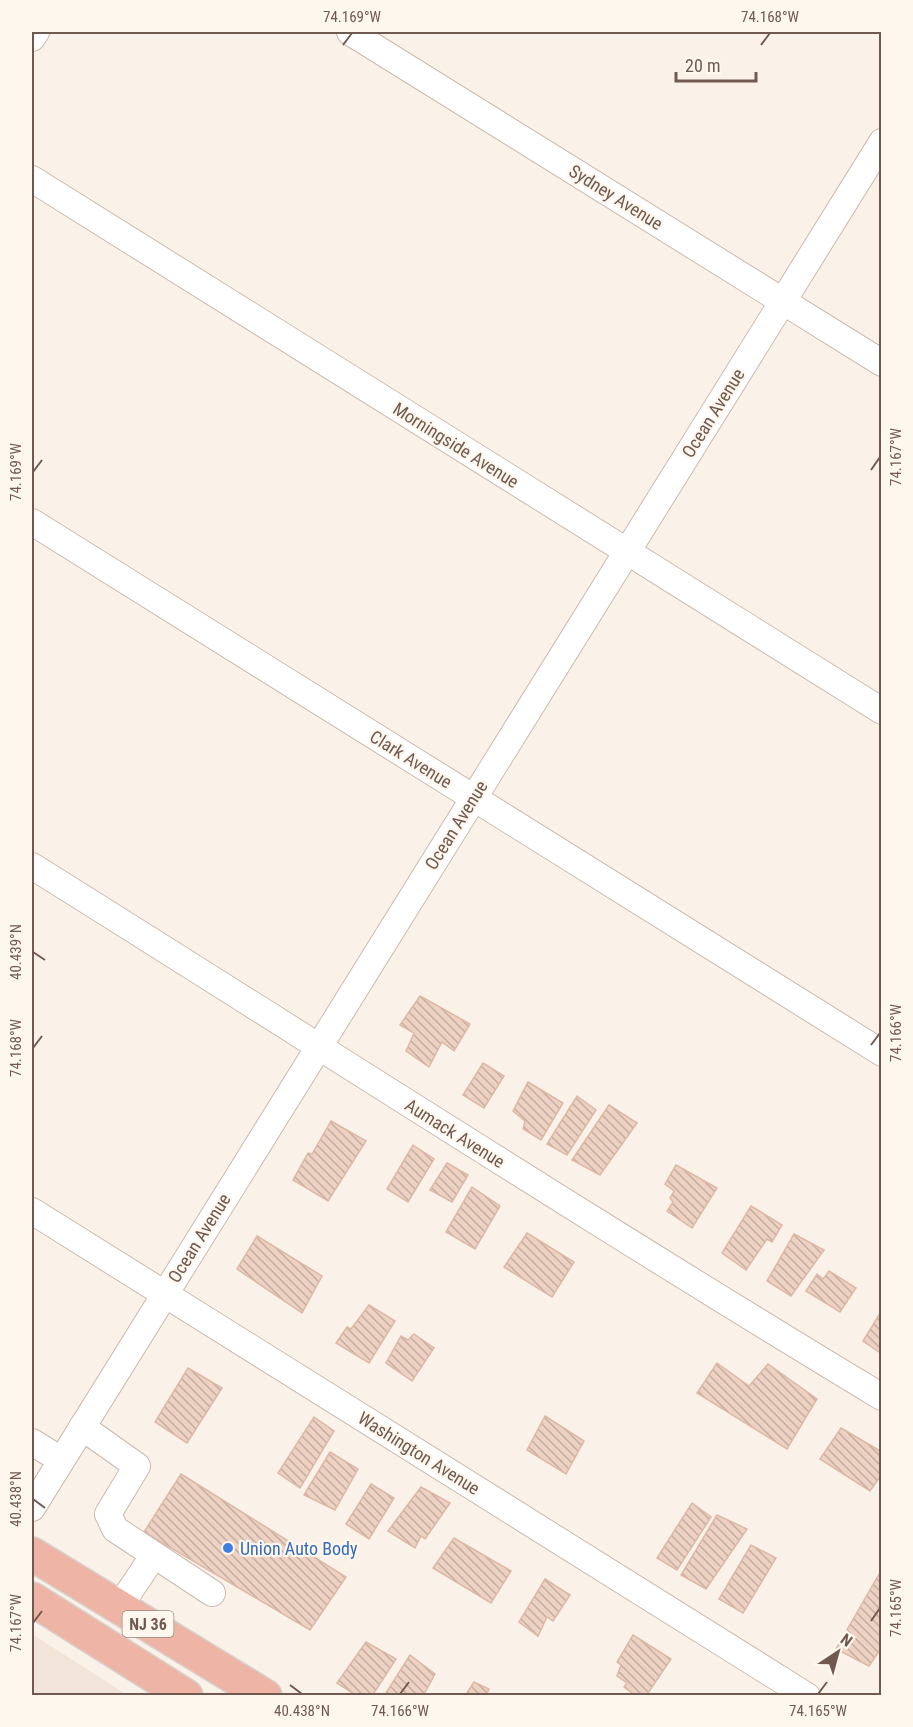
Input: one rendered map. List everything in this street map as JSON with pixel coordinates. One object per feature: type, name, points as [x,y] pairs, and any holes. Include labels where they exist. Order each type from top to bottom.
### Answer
[{"type":"highway","name":"NJ 36","points":[[32,1554],[265,1695]]},
{"type":"highway","name":"NJ 36","points":[[32,1599],[186,1695]]},
{"type":"street","points":[[32,38],[36,32]]},
{"type":"street","name":"Sydney Avenue","points":[[350,32],[882,363]]},
{"type":"street","name":"Ocean Avenue","points":[[32,1508],[882,142]]},
{"type":"street","name":"Morningside Avenue","points":[[32,179],[882,711]]},
{"type":"street","name":"Clark Avenue","points":[[32,522],[882,1053]]},
{"type":"street","name":"Aumack Avenue","points":[[32,866],[429,1117],[882,1397]]},
{"type":"street","name":"Washington Avenue","points":[[32,1210],[807,1695]]},
{"type":"street","points":[[82,1427],[137,1466],[108,1514],[115,1529],[212,1593]]},
{"type":"street","points":[[32,1442],[61,1460]]},
{"type":"street","points":[[119,1606],[153,1555]]},
{"type":"shaded area","points":[[32,1634],[127,1695],[32,1695]]},
{"type":"building","points":[[420,996],[470,1024],[454,1051],[442,1042],[429,1067],[406,1051],[414,1033],[400,1025]]},
{"type":"building","points":[[483,1063],[504,1076],[484,1108],[463,1095]]},
{"type":"building","points":[[528,1082],[563,1103],[541,1140],[523,1129],[525,1121],[513,1111]]},
{"type":"building","points":[[577,1096],[596,1110],[567,1155],[547,1144]]},
{"type":"building","points":[[609,1105],[637,1123],[600,1175],[572,1160]]},
{"type":"building","points":[[331,1121],[366,1141],[328,1201],[293,1180],[308,1153],[312,1154]]},
{"type":"building","points":[[413,1145],[434,1159],[408,1202],[387,1189]]},
{"type":"building","points":[[447,1163],[468,1175],[452,1202],[430,1190]]},
{"type":"building","points":[[676,1165],[717,1188],[692,1228],[667,1211],[673,1202],[670,1198],[674,1191],[665,1184]]},
{"type":"building","points":[[472,1187],[500,1206],[475,1249],[446,1232]]},
{"type":"building","points":[[751,1206],[782,1225],[772,1242],[767,1239],[746,1270],[722,1253]]},
{"type":"building","points":[[527,1233],[574,1262],[552,1297],[504,1267]]},
{"type":"building","points":[[794,1234],[824,1250],[791,1296],[767,1281]]},
{"type":"building","points":[[257,1236],[322,1276],[302,1313],[237,1269]]},
{"type":"building","points":[[829,1271],[856,1288],[840,1312],[806,1291],[817,1274],[823,1279]]},
{"type":"building","points":[[369,1305],[395,1321],[369,1363],[336,1343],[347,1327],[351,1329]]},
{"type":"building","points":[[882,1310],[882,1354],[863,1341]]},
{"type":"building","points":[[414,1334],[434,1348],[412,1381],[386,1363],[401,1336],[408,1340]]},
{"type":"building","points":[[717,1363],[749,1386],[768,1364],[817,1399],[787,1449],[697,1393]]},
{"type":"building","points":[[188,1368],[222,1388],[187,1443],[155,1422]]},
{"type":"building","points":[[545,1416],[584,1441],[566,1474],[527,1450]]},
{"type":"building","points":[[314,1417],[334,1431],[300,1488],[278,1473]]},
{"type":"building","points":[[841,1428],[882,1452],[882,1474],[870,1491],[820,1459]]},
{"type":"building","points":[[330,1452],[358,1469],[335,1510],[304,1495]]},
{"type":"building","points":[[181,1474],[346,1577],[310,1630],[144,1532]]},
{"type":"building","points":[[371,1484],[394,1498],[369,1539],[346,1524]]},
{"type":"building","points":[[421,1487],[450,1503],[425,1539],[421,1536],[415,1548],[388,1531]]},
{"type":"building","points":[[692,1503],[711,1517],[677,1570],[657,1558]]},
{"type":"building","points":[[717,1515],[747,1529],[706,1589],[681,1575]]},
{"type":"building","points":[[454,1538],[511,1571],[491,1603],[433,1568]]},
{"type":"building","points":[[751,1545],[776,1558],[743,1613],[719,1599]]},
{"type":"building","points":[[882,1569],[882,1647],[869,1666],[836,1649]]},
{"type":"building","points":[[545,1579],[570,1595],[553,1621],[547,1617],[538,1636],[519,1622]]},
{"type":"building","points":[[633,1635],[671,1659],[646,1696],[636,1696],[624,1687],[627,1683],[617,1676],[621,1665],[617,1662]]},
{"type":"building","points":[[366,1642],[396,1659],[372,1696],[357,1696],[337,1683]]},
{"type":"building","points":[[410,1655],[435,1674],[423,1696],[384,1696]]},
{"type":"building","points":[[474,1682],[489,1689],[486,1696],[465,1696]]},
{"type":"place","name":"Union Auto Body","points":[[228,1548]]}]
